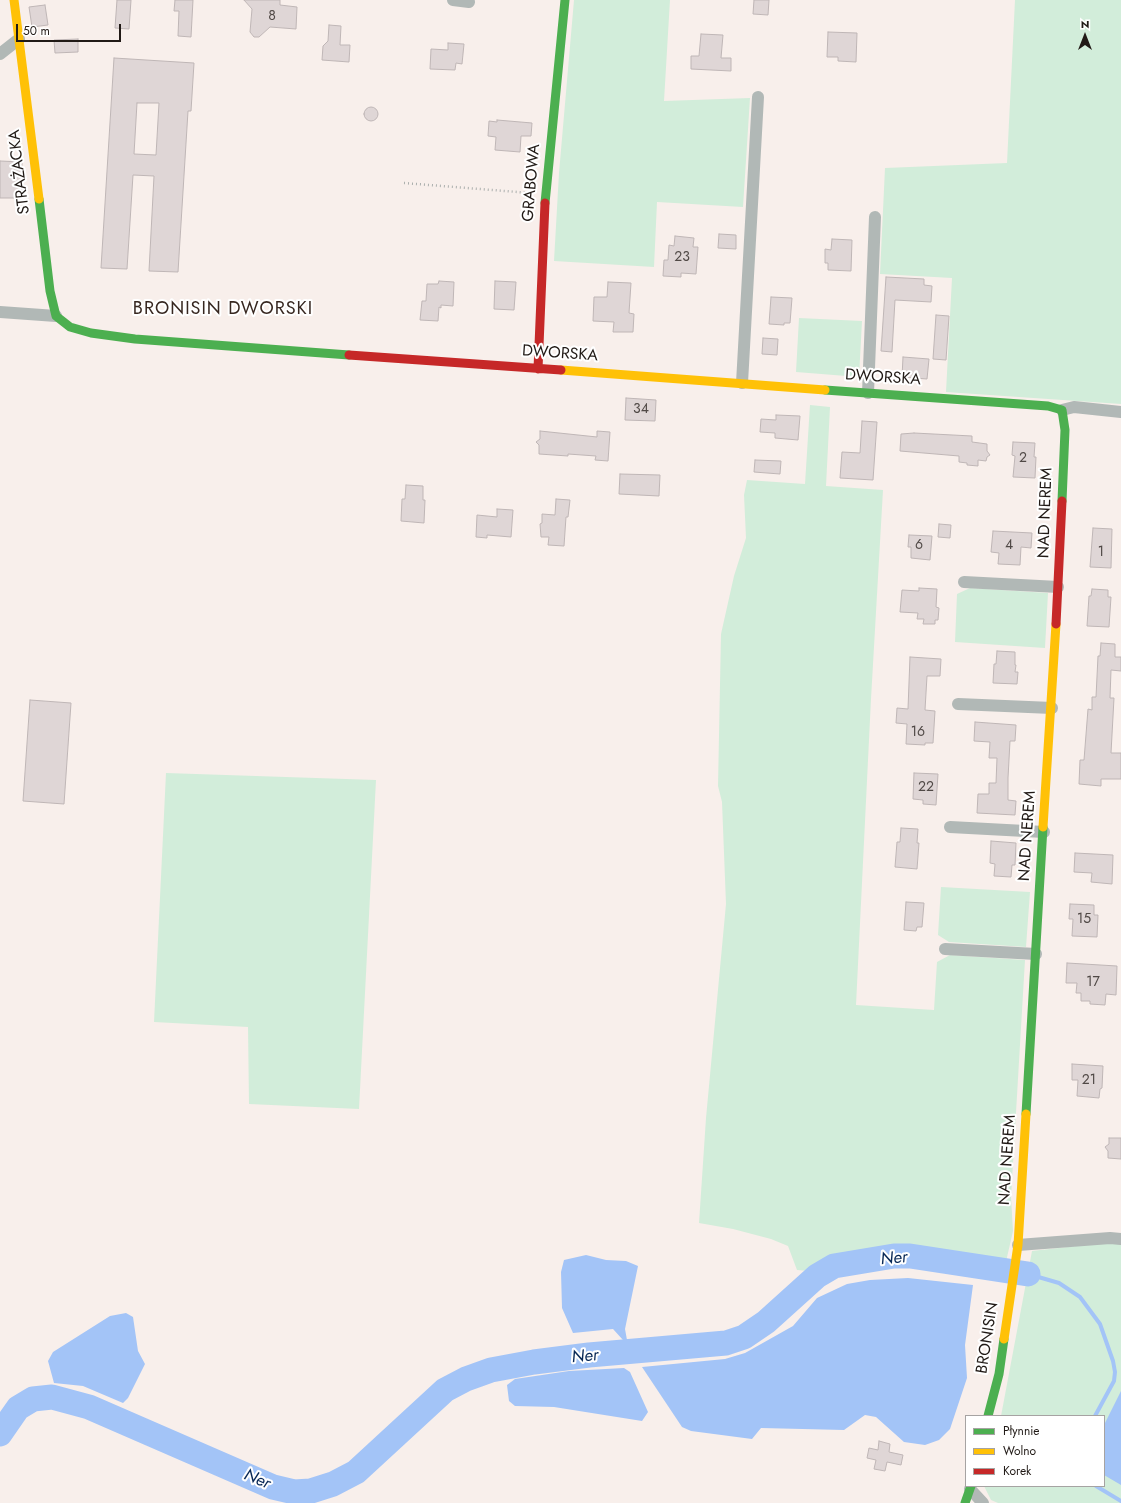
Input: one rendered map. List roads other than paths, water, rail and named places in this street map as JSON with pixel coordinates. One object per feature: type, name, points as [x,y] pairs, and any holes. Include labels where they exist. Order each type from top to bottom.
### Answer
[{"type":"street","name":"STRAŻACKA","points":[[14,0],[50,292],[56,316]]},
{"type":"street","points":[[453,0],[468,2]]},
{"type":"street","name":"GRABOWA","points":[[538,368],[545,194],[565,0]]},
{"type":"street","points":[[0,54],[19,39]]},
{"type":"street","points":[[742,384],[758,97]]},
{"type":"street","points":[[868,393],[875,217]]},
{"type":"street","points":[[0,312],[56,316]]},
{"type":"street","name":"DWORSKA","points":[[56,316],[70,327],[91,333],[135,338],[1048,406],[1062,410],[1074,407],[1121,412]]},
{"type":"street","name":"NAD NEREM","points":[[1015,1264],[1018,1245],[1052,708],[1065,430],[1062,410]]},
{"type":"street","points":[[964,582],[1058,587]]},
{"type":"street","points":[[958,704],[1052,708]]},
{"type":"street","points":[[950,826],[1044,832]]},
{"type":"street","points":[[945,949],[1036,954]]},
{"type":"street","points":[[1018,1245],[1110,1238],[1121,1239]]},
{"type":"street","name":"BRONISIN","points":[[988,1415],[999,1374],[1015,1264]]},
{"type":"street","points":[[965,1503],[971,1488]]},
{"type":"street","points":[[971,1488],[982,1503]]},
{"type":"water","points":[[586,1255],[606,1260],[626,1261],[638,1266],[625,1329],[627,1340],[623,1340],[613,1329],[573,1333],[562,1308],[561,1272],[564,1260]]},
{"type":"water","points":[[908,1278],[973,1285],[965,1345],[967,1378],[950,1429],[939,1440],[925,1445],[904,1442],[876,1417],[865,1415],[844,1430],[761,1428],[752,1439],[691,1431],[682,1427],[642,1367],[725,1359],[745,1353],[793,1326],[817,1298],[847,1284],[870,1280]]},
{"type":"water","points":[[126,1313],[133,1317],[138,1351],[145,1364],[128,1398],[123,1403],[83,1386],[54,1383],[48,1361],[53,1352],[110,1316]]},
{"type":"water","points":[[624,1368],[630,1372],[648,1412],[642,1421],[554,1407],[515,1406],[509,1401],[507,1385],[515,1379],[569,1371]]},
{"type":"water","points":[[1121,1391],[1121,1485],[1105,1476],[1105,1423]]},
{"type":"waterway","name":"Ner","points":[[0,1434],[18,1408],[33,1399],[52,1397],[89,1407],[273,1487],[294,1492],[311,1491],[333,1484],[356,1472],[445,1390],[466,1379],[491,1370],[534,1362],[589,1355],[726,1343],[744,1337],[766,1322],[817,1276],[834,1266],[894,1256],[910,1256],[1028,1274]]},
{"type":"waterway","name":"Ner","points":[[1028,1274],[1059,1283],[1080,1297],[1100,1324],[1113,1361],[1115,1372],[1114,1381],[1096,1415]]},
{"type":"waterway","name":"Ner","points":[[1098,1487],[1121,1501]]},
{"type":"district","name":"BRONISIN DWORSKI","points":[[223,310]]}]
